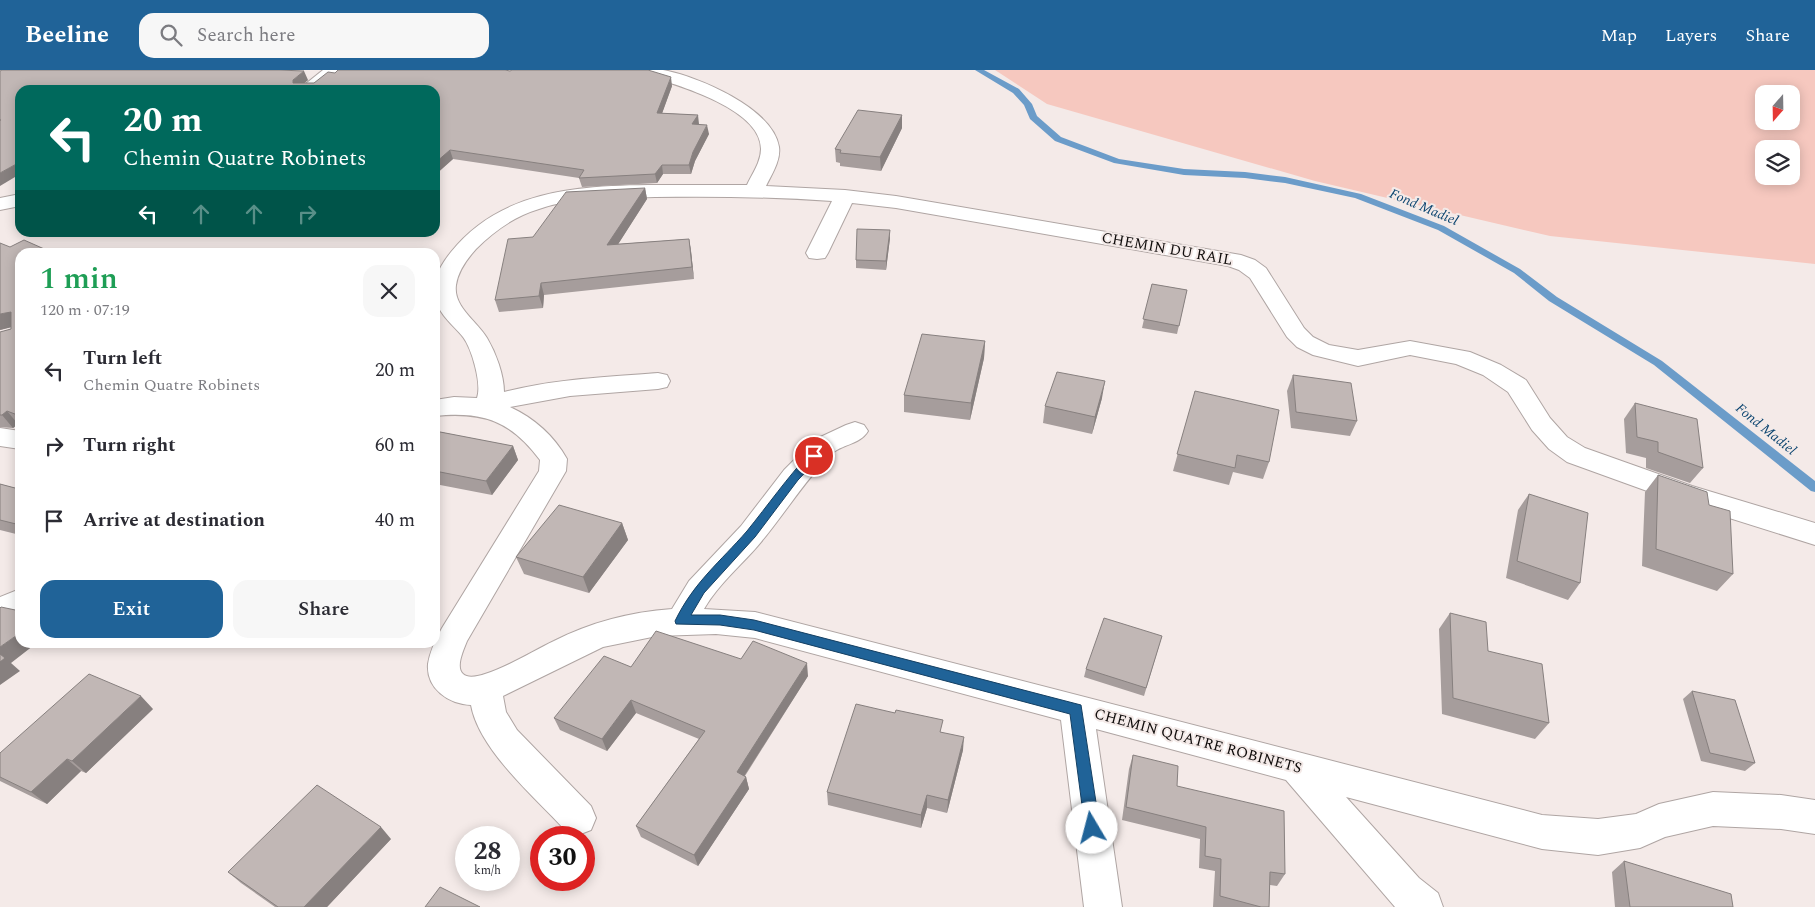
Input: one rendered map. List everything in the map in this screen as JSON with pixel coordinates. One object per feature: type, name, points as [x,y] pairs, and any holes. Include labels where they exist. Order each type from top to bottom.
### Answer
[{"type":"street","points":[[314,85],[334,70]]},
{"type":"street","points":[[644,70],[686,81],[718,96],[749,113],[768,132],[770,147],[768,162],[754,190]]},
{"type":"street","name":"CHEMIN DU RAIL","points":[[485,407],[491,393],[490,379],[476,340],[452,312],[443,288],[447,271],[457,256],[490,227],[515,211],[552,199],[623,192],[754,190],[844,196],[896,202],[1233,260],[1258,273],[1266,282],[1295,332],[1305,342],[1321,350],[1339,356],[1358,358],[1410,348],[1462,357],[1492,370],[1517,386],[1541,424],[1558,443],[1576,456],[1682,493],[1815,534]]},
{"type":"street","points":[[817,253],[844,196]]},
{"type":"street","points":[[0,204],[15,201]]},
{"type":"street","points":[[485,407],[510,397],[538,391],[658,380]]},
{"type":"street","name":"CHEMIN QUATRE ROBINETS","points":[[440,407],[470,404],[500,412],[533,432],[554,459],[552,471],[452,637],[444,658],[443,669],[448,680],[461,689],[485,689],[599,635],[640,626],[681,621],[720,620],[754,625],[1542,832],[1598,837],[1640,831],[1659,821],[1713,809],[1781,812],[1815,817]]},
{"type":"street","points":[[681,621],[700,589],[751,534],[794,477],[824,446],[855,431]]},
{"type":"street","points":[[0,437],[15,439]]},
{"type":"street","points":[[0,612],[15,604]]},
{"type":"street","points":[[485,689],[490,715],[505,741],[578,818]]},
{"type":"street","points":[[1076,709],[1103,907]]},
{"type":"street","points":[[1296,767],[1406,891],[1424,907]]},
{"type":"shaded area","points":[[995,70],[1815,70],[1815,264],[1550,236],[1315,181],[1047,104]]},
{"type":"building","points":[[2,70],[304,71],[293,80],[293,83],[314,83],[328,72],[335,73],[338,70],[648,70],[671,77],[657,113],[698,115],[692,124],[707,125],[693,152],[689,165],[662,165],[655,174],[579,178],[584,170],[450,150],[440,159],[440,85],[15,85],[15,165],[0,173],[0,71]]},
{"type":"building","points":[[858,110],[902,115],[880,157],[840,153],[841,150],[835,149]]},
{"type":"building","points":[[645,188],[607,245],[689,239],[692,267],[541,283],[539,296],[495,300],[508,239],[533,237],[566,192]]},
{"type":"building","points":[[857,229],[890,230],[886,261],[856,260]]},
{"type":"building","points":[[24,240],[42,248],[15,248],[15,414],[7,411],[0,415],[0,332],[11,329],[11,312],[0,314],[0,243],[10,247]]},
{"type":"building","points":[[1152,284],[1187,290],[1179,326],[1143,319]]},
{"type":"building","points":[[922,334],[985,341],[971,403],[904,395]]},
{"type":"building","points":[[1057,372],[1105,381],[1095,417],[1045,406]]},
{"type":"building","points":[[1293,375],[1351,383],[1357,421],[1296,412]]},
{"type":"building","points":[[1195,391],[1279,410],[1269,462],[1237,455],[1235,468],[1177,454]]},
{"type":"building","points":[[1635,403],[1697,419],[1703,468],[1658,452],[1658,442],[1637,437]]},
{"type":"building","points":[[440,432],[513,446],[486,481],[440,472]]},
{"type":"building","points":[[1658,475],[1707,492],[1709,505],[1730,511],[1733,574],[1656,549]]},
{"type":"building","points":[[0,484],[15,488],[15,524],[0,520]]},
{"type":"building","points":[[1529,494],[1588,513],[1580,583],[1517,561]]},
{"type":"building","points":[[559,505],[622,523],[583,577],[516,557]]},
{"type":"building","points":[[0,608],[15,610],[15,636],[0,647]]},
{"type":"building","points":[[1450,613],[1486,622],[1488,651],[1542,664],[1549,723],[1453,698]]},
{"type":"building","points":[[1104,618],[1162,636],[1146,688],[1086,669]]},
{"type":"building","points":[[656,631],[741,659],[753,641],[807,663],[737,772],[746,777],[694,855],[636,826],[705,731],[631,700],[602,739],[554,718],[604,656],[631,667]]},
{"type":"building","points":[[0,654],[5,658],[0,662]]},
{"type":"building","points":[[89,674],[141,696],[72,761],[67,759],[31,792],[0,777],[0,753]]},
{"type":"building","points":[[1692,691],[1735,700],[1755,763],[1710,753]]},
{"type":"building","points":[[856,704],[895,713],[896,710],[943,720],[940,732],[964,737],[948,800],[927,795],[921,815],[827,792]]},
{"type":"building","points":[[1133,755],[1178,766],[1177,786],[1284,811],[1285,874],[1270,872],[1269,907],[1261,907],[1220,896],[1221,859],[1205,856],[1206,827],[1126,807]]},
{"type":"building","points":[[317,785],[381,827],[304,907],[278,907],[228,872]]},
{"type":"building","points":[[1624,861],[1731,894],[1733,907],[1630,907]]},
{"type":"building","points":[[440,887],[480,907],[425,907]]},
{"type":"waterway","name":"Fond Madiel","points":[[979,70],[1016,91],[1028,104],[1033,117],[1058,139],[1117,161],[1184,172],[1245,175],[1285,180],[1358,196],[1441,228],[1517,271],[1553,299],[1658,363],[1815,488]]},
{"type":"route","points":[[814,456],[794,477],[751,534],[700,589],[681,621],[720,620],[754,625],[1076,709],[1092,828]]}]
